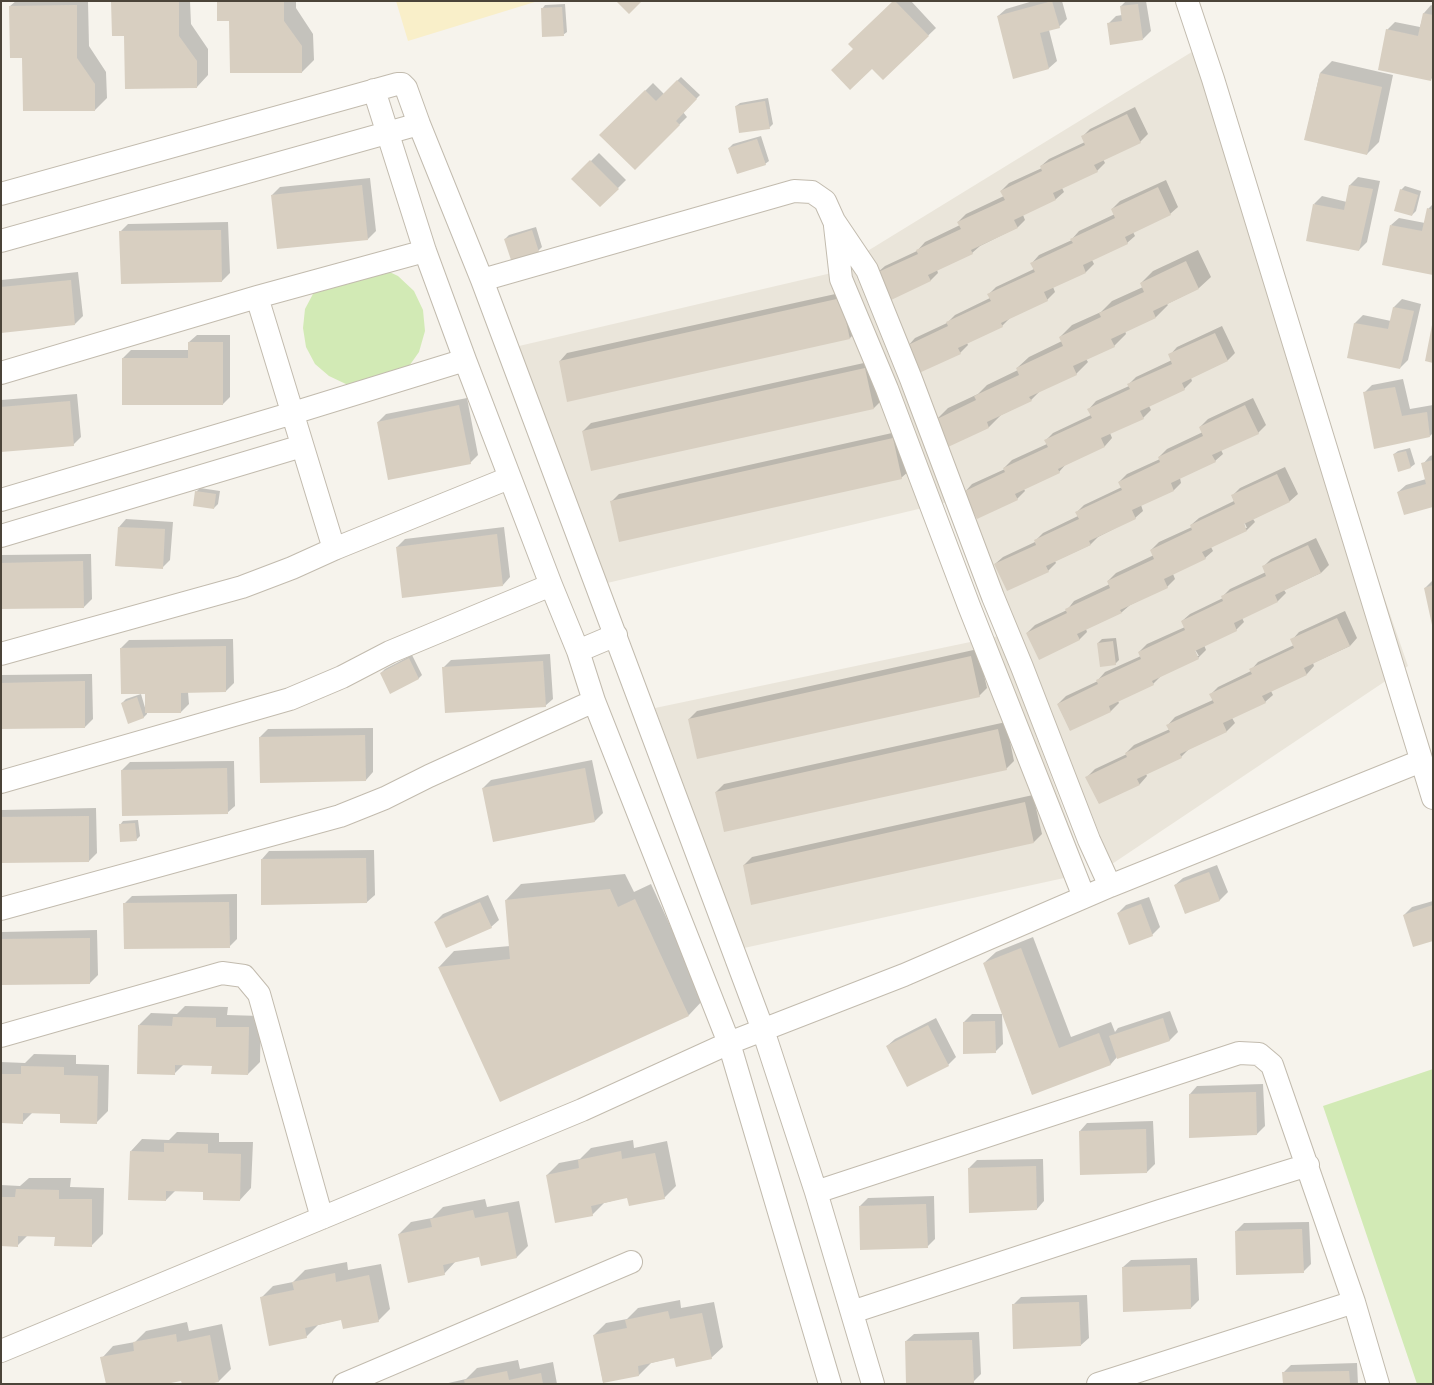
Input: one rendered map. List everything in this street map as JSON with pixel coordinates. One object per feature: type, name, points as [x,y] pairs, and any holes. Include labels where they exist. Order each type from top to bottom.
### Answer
[{"type":"street","points":[[1187,1],[1213,79],[1433,798]]},
{"type":"street","points":[[1,194],[374,90],[397,84],[402,84],[406,88],[482,280],[763,1030],[816,1192],[873,1384]]},
{"type":"street","points":[[374,90],[425,251],[465,360],[509,478],[578,651],[594,700],[729,1043],[830,1384]]},
{"type":"street","points":[[1,241],[419,124]]},
{"type":"street","points":[[482,280],[794,190],[812,192],[826,201],[834,221],[867,270],[911,379],[993,597],[1022,667],[1089,840],[1110,886]]},
{"type":"street","points":[[834,221],[841,279],[887,389],[969,606],[1084,898]]},
{"type":"street","points":[[1,373],[257,297],[425,251]]},
{"type":"street","points":[[257,297],[294,413],[302,446],[334,549]]},
{"type":"street","points":[[1,500],[294,413],[465,360]]},
{"type":"street","points":[[1,536],[302,446]]},
{"type":"street","points":[[1,654],[242,587],[292,568],[334,549],[509,478]]},
{"type":"street","points":[[1,782],[290,699],[342,677],[390,652],[551,585]]},
{"type":"street","points":[[969,606],[993,597]]},
{"type":"street","points":[[578,651],[616,635]]},
{"type":"street","points":[[1,909],[340,816],[385,798],[429,776],[594,700]]},
{"type":"street","points":[[1,1351],[582,1110],[729,1043],[904,975],[1110,886],[1422,761]]},
{"type":"street","points":[[1,1036],[222,973],[244,976],[259,994],[322,1218]]},
{"type":"street","points":[[816,1192],[1239,1053],[1259,1054],[1272,1065],[1308,1165],[1354,1302],[1378,1384]]},
{"type":"street","points":[[852,1312],[1130,1220],[1308,1165]]},
{"type":"street","points":[[344,1384],[631,1262]]},
{"type":"street","points":[[1098,1384],[1354,1302]]},
{"type":"shaded area","points":[[1195,50],[1408,666],[1112,864],[861,255]]},
{"type":"shaded area","points":[[853,268],[948,502],[603,584],[519,346]]},
{"type":"shaded area","points":[[999,636],[1087,873],[744,948],[655,708]]},
{"type":"green space","points":[[381,268],[398,276],[414,291],[423,310],[425,331],[419,352],[407,369],[348,385],[329,376],[315,364],[306,347],[303,328],[305,309],[314,292]]},
{"type":"green space","points":[[1433,1069],[1433,1384],[1417,1384],[1323,1106]]},
{"type":"sand","points":[[396,1],[538,1],[408,41]]},
{"type":"building","points":[[111,1],[179,1],[179,36],[197,61],[197,88],[125,89],[124,36],[112,36]]},
{"type":"building","points":[[217,1],[284,1],[284,21],[302,46],[302,73],[230,73],[229,21],[217,21]]},
{"type":"building","points":[[616,1],[642,1],[629,14]]},
{"type":"building","points":[[893,1],[895,1],[929,36],[883,80],[872,69],[850,90],[831,70],[853,49],[848,44]]},
{"type":"building","points":[[1052,1],[1060,28],[1040,33],[1049,69],[1013,79],[997,16]]},
{"type":"building","points":[[1138,4],[1143,40],[1110,45],[1107,23],[1122,21],[1120,6]]},
{"type":"building","points":[[77,5],[77,58],[95,84],[95,111],[23,111],[22,58],[10,58],[9,6]]},
{"type":"building","points":[[562,7],[564,36],[542,37],[541,8]]},
{"type":"building","points":[[1423,13],[1433,15],[1433,70],[1431,81],[1378,70],[1386,29],[1418,36]]},
{"type":"building","points":[[1320,73],[1382,87],[1367,155],[1304,140]]},
{"type":"building","points":[[677,80],[697,99],[676,121],[680,125],[635,170],[599,135],[645,90],[656,101]]},
{"type":"building","points":[[765,101],[770,129],[739,133],[735,106]]},
{"type":"building","points":[[1127,114],[1141,143],[1094,165],[1098,172],[1053,193],[1056,200],[1014,220],[1018,228],[971,250],[973,254],[928,275],[931,281],[889,301],[876,273],[918,254],[916,250],[961,229],[957,222],[1005,200],[1000,191],[1042,171],[1040,166],[1085,145],[1081,136]]},
{"type":"building","points":[[757,139],[766,165],[737,174],[728,148]]},
{"type":"building","points":[[590,160],[619,189],[600,207],[571,179]]},
{"type":"building","points":[[362,185],[368,240],[277,249],[271,195]]},
{"type":"building","points":[[1349,185],[1373,189],[1359,251],[1306,241],[1313,204],[1344,210]]},
{"type":"building","points":[[1158,187],[1171,215],[1125,237],[1128,244],[1083,265],[1086,273],[1044,292],[1048,301],[1001,323],[1003,327],[958,348],[961,354],[919,373],[906,346],[948,326],[946,322],[991,301],[987,294],[1035,272],[1030,263],[1073,243],[1070,239],[1115,218],[1111,209]]},
{"type":"building","points":[[1400,189],[1418,195],[1412,216],[1394,211]]},
{"type":"building","points":[[1427,208],[1433,210],[1433,275],[1382,265],[1390,225],[1422,231]]},
{"type":"building","points":[[221,230],[222,282],[121,284],[119,231]]},
{"type":"building","points":[[532,230],[539,252],[511,260],[504,239]]},
{"type":"building","points":[[1186,261],[1199,289],[1153,311],[1156,318],[1111,339],[1115,347],[1073,366],[1077,375],[1029,397],[1032,401],[987,422],[989,428],[948,447],[935,420],[976,400],[974,396],[1019,375],[1016,368],[1063,346],[1059,337],[1101,317],[1099,313],[1144,292],[1140,283]]},
{"type":"building","points":[[71,280],[75,325],[1,333],[1,287]]},
{"type":"building","points":[[841,298],[850,339],[567,402],[559,361]]},
{"type":"building","points":[[1393,307],[1414,311],[1400,369],[1347,358],[1354,323],[1388,329]]},
{"type":"building","points":[[1433,325],[1433,363],[1425,361]]},
{"type":"building","points":[[1215,333],[1228,361],[1182,383],[1185,390],[1140,411],[1144,419],[1101,438],[1105,447],[1058,469],[1060,473],[1015,494],[1018,500],[977,519],[963,492],[1005,472],[1003,468],[1048,447],[1044,440],[1092,418],[1087,409],[1130,389],[1127,384],[1172,364],[1168,354]]},
{"type":"building","points":[[188,342],[223,342],[223,405],[122,405],[122,358],[188,358]]},
{"type":"building","points":[[865,368],[874,409],[591,471],[582,431]]},
{"type":"building","points":[[1395,387],[1402,416],[1427,412],[1430,437],[1374,449],[1363,392]]},
{"type":"building","points":[[70,401],[74,446],[1,452],[1,407]]},
{"type":"building","points":[[459,405],[471,464],[388,480],[377,422]]},
{"type":"building","points":[[1245,405],[1259,434],[1212,455],[1216,462],[1171,483],[1174,491],[1132,510],[1136,519],[1089,541],[1091,545],[1046,566],[1049,572],[1007,591],[994,564],[1036,545],[1034,540],[1079,519],[1075,512],[1122,490],[1118,482],[1160,462],[1158,457],[1203,436],[1199,427]]},
{"type":"building","points":[[893,438],[902,479],[619,542],[610,501]]},
{"type":"building","points":[[1406,451],[1411,468],[1398,472],[1393,454]]},
{"type":"building","points":[[1433,460],[1433,507],[1404,515],[1397,492],[1426,484],[1421,463]]},
{"type":"building","points":[[1277,474],[1290,502],[1244,524],[1247,531],[1202,552],[1206,559],[1164,579],[1168,588],[1120,610],[1122,613],[1077,634],[1080,640],[1039,660],[1026,633],[1067,613],[1065,609],[1110,588],[1107,581],[1154,559],[1150,550],[1192,530],[1190,525],[1235,504],[1231,495]]},
{"type":"building","points":[[195,491],[216,494],[214,509],[193,506]]},
{"type":"building","points":[[118,527],[165,529],[163,569],[115,566]]},
{"type":"building","points":[[497,534],[503,586],[402,598],[396,547]]},
{"type":"building","points":[[1308,545],[1321,573],[1275,595],[1278,602],[1234,623],[1237,631],[1195,651],[1199,659],[1152,681],[1154,685],[1109,706],[1111,712],[1070,731],[1057,704],[1098,684],[1096,680],[1141,659],[1138,652],[1185,630],[1181,621],[1223,601],[1221,596],[1266,576],[1262,566]]},
{"type":"building","points":[[83,561],[84,608],[1,609],[1,563]]},
{"type":"building","points":[[1433,585],[1433,625],[1432,625],[1424,588]]},
{"type":"building","points":[[1337,618],[1350,646],[1304,668],[1307,675],[1262,696],[1266,703],[1223,723],[1227,732],[1180,754],[1182,758],[1137,779],[1140,785],[1099,804],[1085,777],[1127,757],[1125,753],[1170,732],[1166,725],[1214,703],[1209,694],[1252,674],[1249,669],[1294,648],[1290,639]]},
{"type":"building","points":[[1113,641],[1116,665],[1100,667],[1097,643]]},
{"type":"building","points":[[226,646],[226,692],[181,693],[181,713],[145,713],[145,694],[121,694],[120,648]]},
{"type":"building","points":[[971,656],[980,697],[697,759],[688,719]]},
{"type":"building","points":[[409,658],[419,679],[390,694],[380,673]]},
{"type":"building","points":[[543,661],[546,707],[445,713],[442,667]]},
{"type":"building","points":[[85,681],[85,728],[1,729],[1,683]]},
{"type":"building","points":[[137,697],[144,718],[128,724],[121,703]]},
{"type":"building","points":[[998,729],[1007,770],[724,832],[715,792]]},
{"type":"building","points":[[365,735],[366,781],[260,783],[259,737]]},
{"type":"building","points":[[227,768],[228,814],[122,816],[121,770]]},
{"type":"building","points":[[585,768],[595,822],[493,842],[482,788]]},
{"type":"building","points":[[1025,802],[1034,843],[751,905],[743,865]]},
{"type":"building","points":[[89,816],[89,862],[1,863],[1,817]]},
{"type":"building","points":[[135,823],[137,841],[120,842],[119,824]]},
{"type":"building","points":[[366,858],[367,903],[261,905],[261,859]]},
{"type":"building","points":[[1209,872],[1220,901],[1185,914],[1174,885]]},
{"type":"building","points":[[610,889],[618,907],[635,899],[689,1016],[500,1102],[438,967],[510,959],[505,900]]},
{"type":"building","points":[[229,902],[230,948],[124,949],[123,903]]},
{"type":"building","points":[[480,902],[492,928],[446,948],[434,922]]},
{"type":"building","points":[[1141,904],[1153,936],[1129,945],[1117,913]]},
{"type":"building","points":[[1433,905],[1433,941],[1413,947],[1403,915]]},
{"type":"building","points":[[90,938],[90,984],[1,985],[1,939]]},
{"type":"building","points":[[1021,948],[1059,1048],[1099,1033],[1111,1065],[1032,1095],[983,963]]},
{"type":"building","points":[[173,1017],[216,1018],[216,1027],[249,1027],[248,1075],[211,1074],[212,1066],[175,1065],[175,1075],[137,1074],[138,1025],[172,1026]]},
{"type":"building","points":[[1163,1018],[1170,1041],[1117,1059],[1109,1036]]},
{"type":"building","points":[[995,1021],[996,1053],[963,1054],[963,1022]]},
{"type":"building","points":[[928,1025],[949,1066],[907,1087],[886,1046]]},
{"type":"building","points":[[21,1066],[64,1067],[64,1075],[98,1076],[97,1124],[60,1123],[60,1114],[23,1113],[23,1124],[1,1123],[1,1074],[21,1074]]},
{"type":"building","points":[[1256,1092],[1257,1135],[1189,1138],[1189,1094]]},
{"type":"building","points":[[1146,1129],[1147,1173],[1080,1175],[1079,1131]]},
{"type":"building","points":[[164,1143],[208,1144],[208,1153],[241,1154],[240,1201],[203,1200],[203,1192],[166,1191],[166,1201],[128,1200],[130,1151],[164,1152]]},
{"type":"building","points":[[621,1151],[622,1159],[655,1153],[665,1199],[629,1206],[627,1198],[591,1206],[593,1216],[555,1223],[546,1175],[579,1168],[578,1160]]},
{"type":"building","points":[[1036,1166],[1037,1210],[969,1213],[968,1168]]},
{"type":"building","points":[[16,1189],[59,1190],[59,1199],[92,1199],[92,1247],[54,1246],[55,1237],[18,1236],[18,1247],[1,1246],[1,1197],[15,1197]]},
{"type":"building","points":[[926,1204],[928,1248],[860,1250],[859,1206]]},
{"type":"building","points":[[473,1210],[475,1218],[508,1212],[517,1258],[481,1266],[479,1257],[443,1265],[445,1275],[408,1283],[398,1234],[432,1227],[430,1219]]},
{"type":"building","points":[[1302,1229],[1304,1273],[1236,1275],[1235,1231]]},
{"type":"building","points":[[1190,1265],[1191,1309],[1123,1312],[1122,1267]]},
{"type":"building","points":[[335,1273],[336,1282],[369,1275],[379,1322],[343,1329],[341,1320],[305,1328],[307,1338],[269,1346],[260,1297],[294,1290],[292,1282]]},
{"type":"building","points":[[1079,1302],[1081,1346],[1013,1349],[1012,1304]]},
{"type":"building","points":[[668,1311],[670,1319],[702,1313],[712,1359],[676,1367],[674,1358],[638,1366],[639,1376],[603,1383],[593,1335],[627,1328],[625,1320]]},
{"type":"building","points":[[176,1334],[177,1342],[210,1335],[219,1382],[209,1384],[182,1384],[181,1381],[166,1384],[106,1384],[100,1357],[134,1351],[133,1342]]},
{"type":"building","points":[[972,1340],[974,1383],[906,1384],[905,1341]]},
{"type":"building","points":[[507,1371],[509,1380],[541,1373],[543,1384],[465,1384],[464,1380]]},
{"type":"building","points":[[1349,1371],[1350,1384],[1283,1384],[1282,1372]]}]
